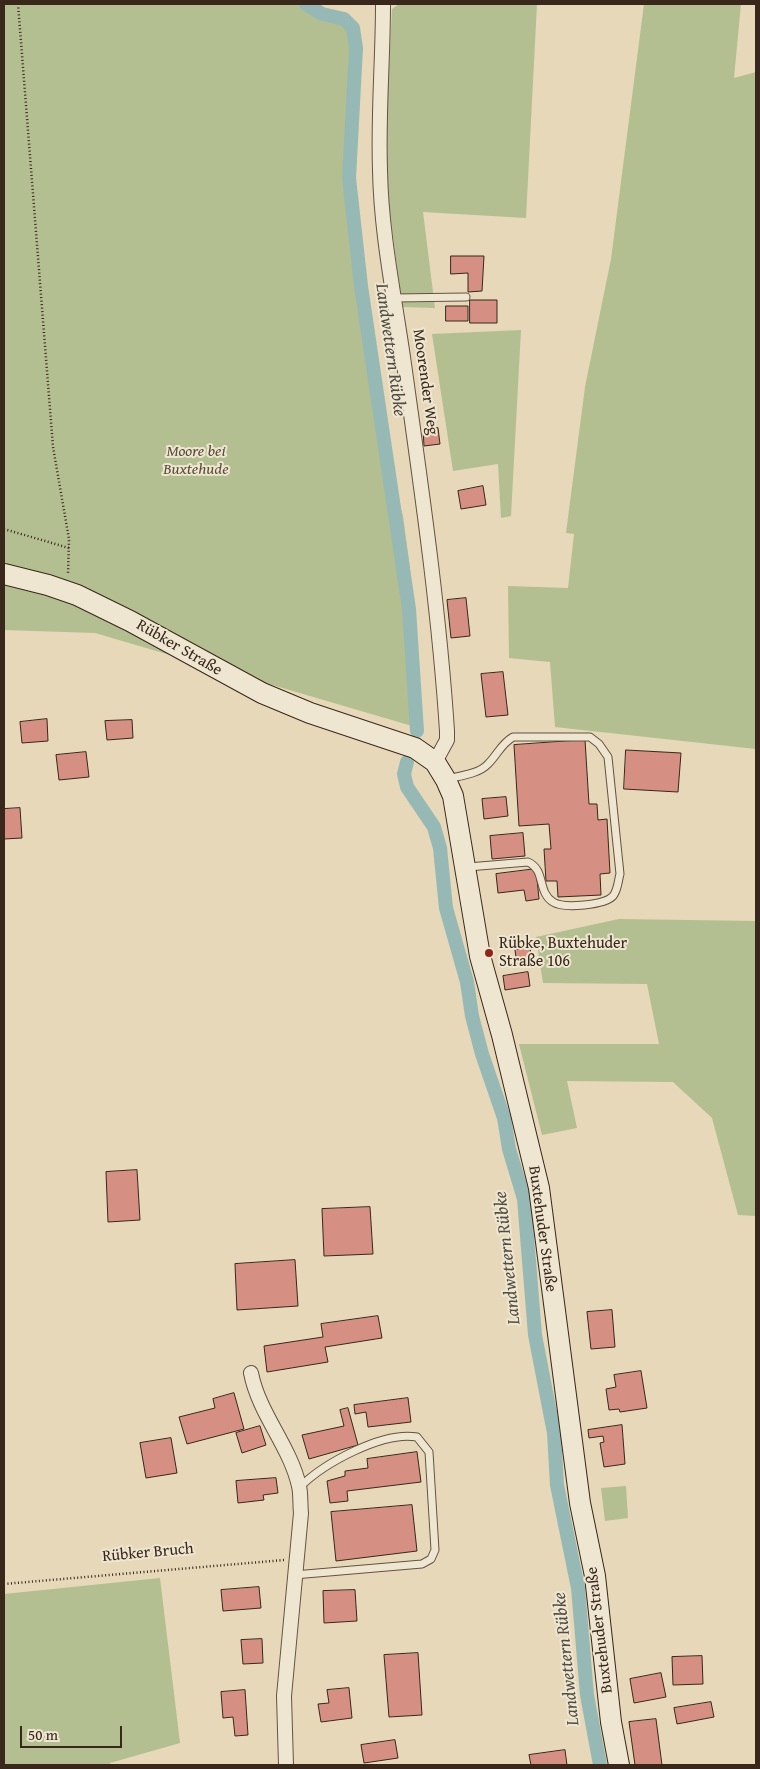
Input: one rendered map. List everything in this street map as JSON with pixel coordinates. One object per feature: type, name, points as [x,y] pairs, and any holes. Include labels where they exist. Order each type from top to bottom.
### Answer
[{"type":"street","name":"Moorender Weg","points":[[383,4],[384,60],[380,170],[443,670],[447,740],[435,762]]},
{"type":"street","name":"Rübker Straße","points":[[4,574],[64,591],[130,621],[262,693],[352,728]]},
{"type":"street","name":"Buxtehuder Straße","points":[[352,728],[415,748],[435,762],[453,796],[480,956],[502,1035],[539,1188],[580,1503],[595,1576],[611,1722],[619,1765]]},
{"type":"street","points":[[251,1373],[255,1393],[292,1466],[300,1487],[301,1513],[284,1696],[286,1765]]},
{"type":"lane","points":[[395,298],[466,297]]},
{"type":"lane","points":[[446,780],[476,771],[487,765],[503,743],[513,738],[590,737],[599,744],[608,757],[620,874],[617,889],[612,897],[599,902],[564,907],[552,902],[544,891],[536,865],[528,862],[464,868]]},
{"type":"lane","points":[[294,1575],[422,1564],[431,1558],[435,1550],[429,1452],[417,1437],[407,1435],[373,1444],[344,1456],[311,1475],[300,1487]]},
{"type":"path","points":[[18,4],[53,447],[69,548],[68,575],[64,591]]},
{"type":"path","points":[[4,529],[69,548]]},
{"type":"path","name":"Rübker Bruch","points":[[4,1584],[296,1559]]},
{"type":"green space","name":"Moore bei Buxtehude","points":[[4,4],[309,4],[320,13],[349,19],[357,37],[351,162],[366,278],[370,341],[394,484],[403,516],[410,568],[419,728],[95,633],[4,630]]},
{"type":"green space","points":[[399,4],[537,4],[526,218],[423,212],[435,308],[402,307],[384,168],[392,9]]},
{"type":"green space","points":[[644,4],[741,4],[734,78],[756,72],[756,749],[555,727],[550,662],[509,658],[508,586],[568,588],[574,534],[566,533],[585,387],[611,259]]},
{"type":"green space","points":[[521,330],[511,516],[501,518],[498,464],[453,471],[432,334]]},
{"type":"green space","points":[[619,919],[756,921],[756,1216],[738,1215],[712,1118],[673,1082],[567,1081],[577,1128],[542,1135],[519,1044],[659,1044],[647,984],[543,983],[536,937]]},
{"type":"green space","points":[[626,1486],[628,1518],[605,1521],[601,1488]]},
{"type":"green space","points":[[160,1578],[180,1743],[110,1763],[110,1765],[4,1765],[4,1594]]},
{"type":"building","points":[[451,256],[484,256],[482,291],[468,292],[468,273],[451,274]]},
{"type":"building","points":[[470,300],[497,300],[497,323],[470,323]]},
{"type":"building","points":[[446,306],[468,306],[468,321],[446,321]]},
{"type":"building","points":[[438,428],[440,444],[424,446],[423,430]]},
{"type":"building","points":[[483,486],[486,505],[461,509],[458,491]]},
{"type":"building","points":[[466,598],[470,636],[451,638],[447,600]]},
{"type":"building","points":[[503,672],[508,715],[486,717],[481,674]]},
{"type":"building","points":[[47,719],[48,741],[22,743],[20,722]]},
{"type":"building","points":[[132,720],[133,738],[107,740],[105,721]]},
{"type":"building","points":[[585,740],[589,804],[597,804],[598,820],[607,819],[610,873],[600,874],[601,895],[558,897],[557,881],[546,881],[544,849],[551,849],[549,824],[519,826],[514,745]]},
{"type":"building","points":[[626,750],[681,753],[678,792],[624,789]]},
{"type":"building","points":[[86,752],[89,777],[59,780],[56,755]]},
{"type":"building","points":[[506,797],[508,816],[484,819],[482,799]]},
{"type":"building","points":[[20,808],[22,838],[4,839],[4,809]]},
{"type":"building","points":[[523,833],[525,856],[492,859],[490,836]]},
{"type":"building","points":[[536,869],[539,899],[526,901],[524,890],[498,893],[496,874]]},
{"type":"building","points":[[530,948],[532,962],[517,965],[515,950]]},
{"type":"building","points":[[528,972],[530,986],[505,990],[503,976]]},
{"type":"building","points":[[137,1170],[140,1220],[108,1222],[106,1172]]},
{"type":"building","points":[[370,1207],[373,1254],[324,1256],[322,1209]]},
{"type":"building","points":[[295,1260],[298,1306],[237,1310],[235,1264]]},
{"type":"building","points":[[612,1310],[615,1347],[591,1349],[587,1312]]},
{"type":"building","points":[[378,1316],[382,1338],[325,1347],[328,1362],[267,1372],[264,1346],[323,1337],[321,1324]]},
{"type":"building","points":[[641,1371],[647,1408],[620,1412],[619,1409],[609,1410],[606,1389],[616,1387],[614,1375]]},
{"type":"building","points":[[234,1393],[244,1429],[187,1444],[179,1417],[215,1408],[213,1399]]},
{"type":"building","points":[[408,1398],[411,1422],[368,1427],[366,1412],[355,1414],[354,1405]]},
{"type":"building","points":[[348,1408],[358,1445],[309,1459],[302,1435],[344,1426],[340,1410]]},
{"type":"building","points":[[622,1425],[625,1464],[604,1467],[600,1443],[604,1442],[603,1436],[589,1438],[588,1430]]},
{"type":"building","points":[[260,1426],[266,1445],[242,1453],[236,1433]]},
{"type":"building","points":[[171,1438],[177,1473],[146,1478],[140,1443]]},
{"type":"building","points":[[417,1452],[421,1482],[347,1491],[348,1501],[330,1503],[327,1481],[345,1476],[345,1471],[368,1468],[367,1459]]},
{"type":"building","points":[[276,1478],[278,1493],[263,1495],[264,1500],[238,1503],[236,1481]]},
{"type":"building","points":[[412,1505],[417,1551],[336,1561],[331,1512]]},
{"type":"building","points":[[259,1587],[261,1608],[223,1611],[221,1590]]},
{"type":"building","points":[[355,1590],[357,1621],[324,1623],[323,1591]]},
{"type":"building","points":[[262,1639],[263,1663],[243,1664],[241,1640]]},
{"type":"building","points":[[418,1653],[422,1715],[389,1717],[384,1655]]},
{"type":"building","points":[[702,1656],[703,1684],[673,1685],[672,1657]]},
{"type":"building","points":[[661,1673],[666,1697],[634,1703],[630,1679]]},
{"type":"building","points":[[349,1688],[352,1718],[321,1722],[318,1704],[329,1703],[327,1690]]},
{"type":"building","points":[[245,1690],[248,1735],[235,1736],[233,1717],[223,1718],[221,1692]]},
{"type":"building","points":[[711,1702],[714,1717],[677,1724],[674,1708]]},
{"type":"building","points":[[656,1719],[662,1765],[635,1765],[629,1722]]},
{"type":"building","points":[[395,1740],[398,1758],[364,1763],[361,1745]]},
{"type":"building","points":[[565,1750],[567,1765],[531,1765],[529,1755]]},
{"type":"waterway","name":"Landwettern Rübke","points":[[306,4],[322,14],[344,19],[353,28],[356,48],[349,178],[361,286],[409,609],[417,731]]},
{"type":"waterway","name":"Landwettern Rübke","points":[[407,762],[404,774],[407,787],[434,827],[440,848],[446,908],[467,982],[472,1016],[482,1054],[504,1118],[509,1149],[524,1199],[535,1335],[554,1433],[557,1485],[578,1588],[587,1695],[600,1765]]},
{"type":"place","name":"Rübke, Buxtehuder Straße 106","points":[[489,953]]}]
